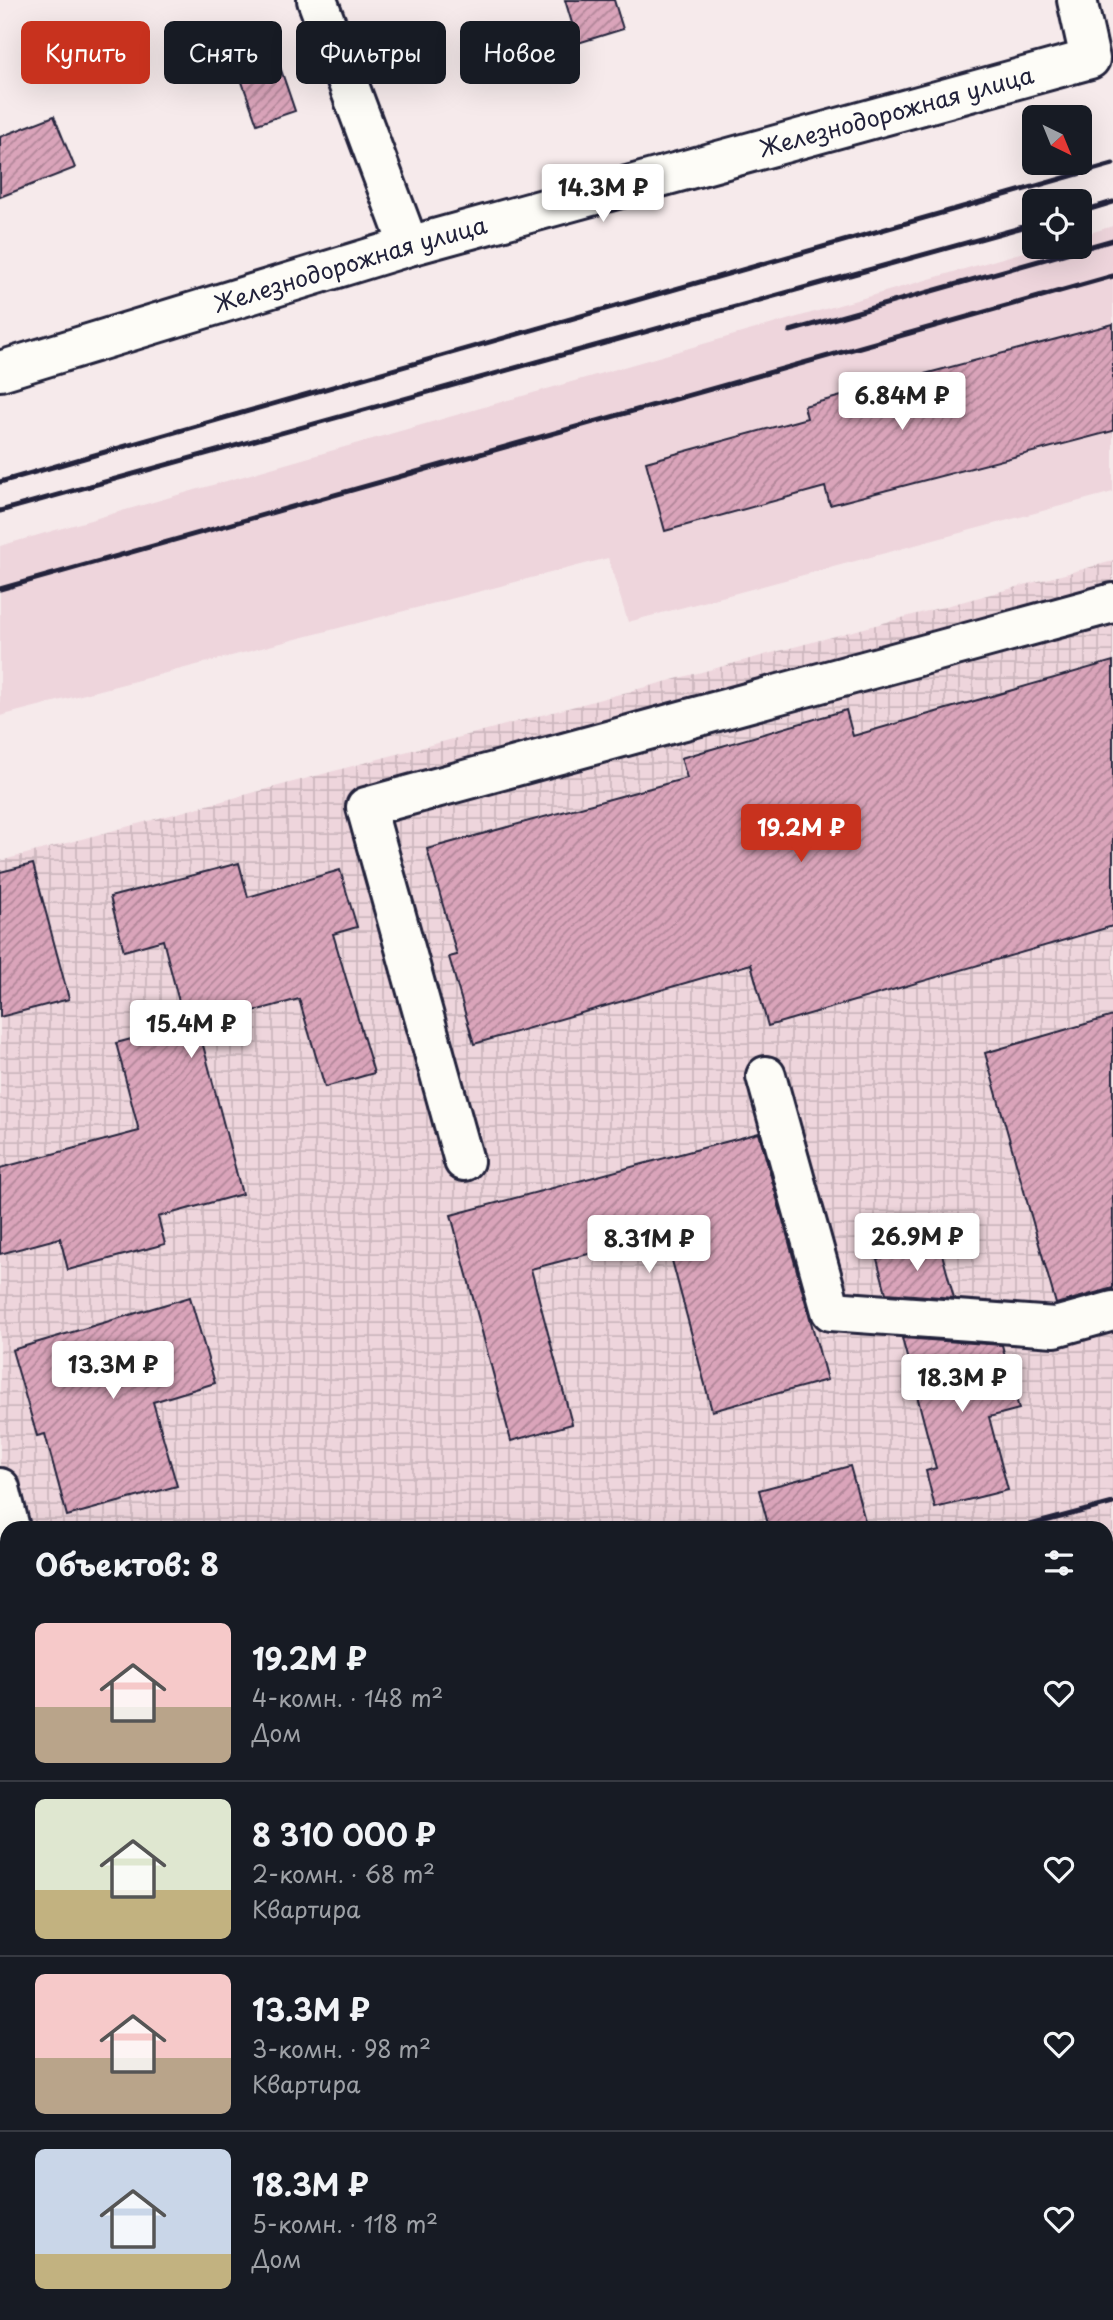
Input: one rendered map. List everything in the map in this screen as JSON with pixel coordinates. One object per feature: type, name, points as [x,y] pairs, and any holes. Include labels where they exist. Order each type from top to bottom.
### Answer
[{"type":"street","points":[[317,0],[409,246]]},
{"type":"street","name":"Железнодорожная улица","points":[[0,371],[409,246],[1090,59],[1077,0]]},
{"type":"street","points":[[464,1161],[366,807],[1113,604]]},
{"type":"street","points":[[766,1076],[831,1311],[1055,1326],[1113,1311]]},
{"type":"street","points":[[0,1488],[8,1521]]},
{"type":"shaded area","points":[[1113,226],[1113,492],[628,622],[608,558],[0,716],[0,546],[1022,252],[1022,259],[1092,259],[1092,232]]},
{"type":"shaded area","points":[[1113,561],[1113,1521],[0,1521],[0,861]]},
{"type":"building","points":[[565,0],[614,0],[623,29],[580,42],[580,21],[571,21]]},
{"type":"building","points":[[282,73],[295,111],[257,124],[243,84],[282,84]]},
{"type":"building","points":[[54,116],[75,168],[0,197],[0,137]]},
{"type":"building","points":[[1113,324],[1113,431],[830,505],[825,487],[665,531],[646,462],[807,418],[804,406]]},
{"type":"building","points":[[1113,661],[1113,926],[768,1026],[751,964],[474,1044],[449,957],[457,955],[427,849],[687,778],[681,758],[846,710],[853,736]]},
{"type":"building","points":[[239,863],[248,897],[340,870],[357,927],[333,934],[374,1073],[325,1087],[299,999],[198,1026],[242,1194],[158,1217],[165,1244],[68,1270],[60,1238],[0,1254],[0,1168],[139,1131],[116,1043],[185,1025],[163,940],[124,951],[110,897]]},
{"type":"building","points":[[33,864],[69,999],[0,1017],[0,872]]},
{"type":"building","points":[[1113,1016],[1113,1288],[1056,1304],[985,1053]]},
{"type":"building","points":[[759,1133],[827,1380],[712,1411],[665,1234],[531,1269],[572,1424],[511,1441],[451,1215]]},
{"type":"building","points":[[939,1243],[954,1298],[886,1293],[877,1259]]},
{"type":"building","points":[[190,1297],[215,1383],[153,1402],[177,1486],[67,1516],[45,1434],[37,1436],[12,1350]]},
{"type":"building","points":[[902,1338],[1002,1345],[1019,1409],[989,1417],[1008,1490],[935,1508],[926,1471],[936,1468]]},
{"type":"building","points":[[850,1466],[865,1521],[767,1521],[759,1490]]},
{"type":"railway","points":[[0,482],[1113,164]]},
{"type":"railway","points":[[1092,208],[1113,202]]},
{"type":"railway","points":[[0,511],[1022,227]]},
{"type":"railway","points":[[790,331],[1113,240]]},
{"type":"railway","points":[[0,589],[1113,276]]},
{"type":"railway","points":[[1045,1521],[1113,1503]]}]
